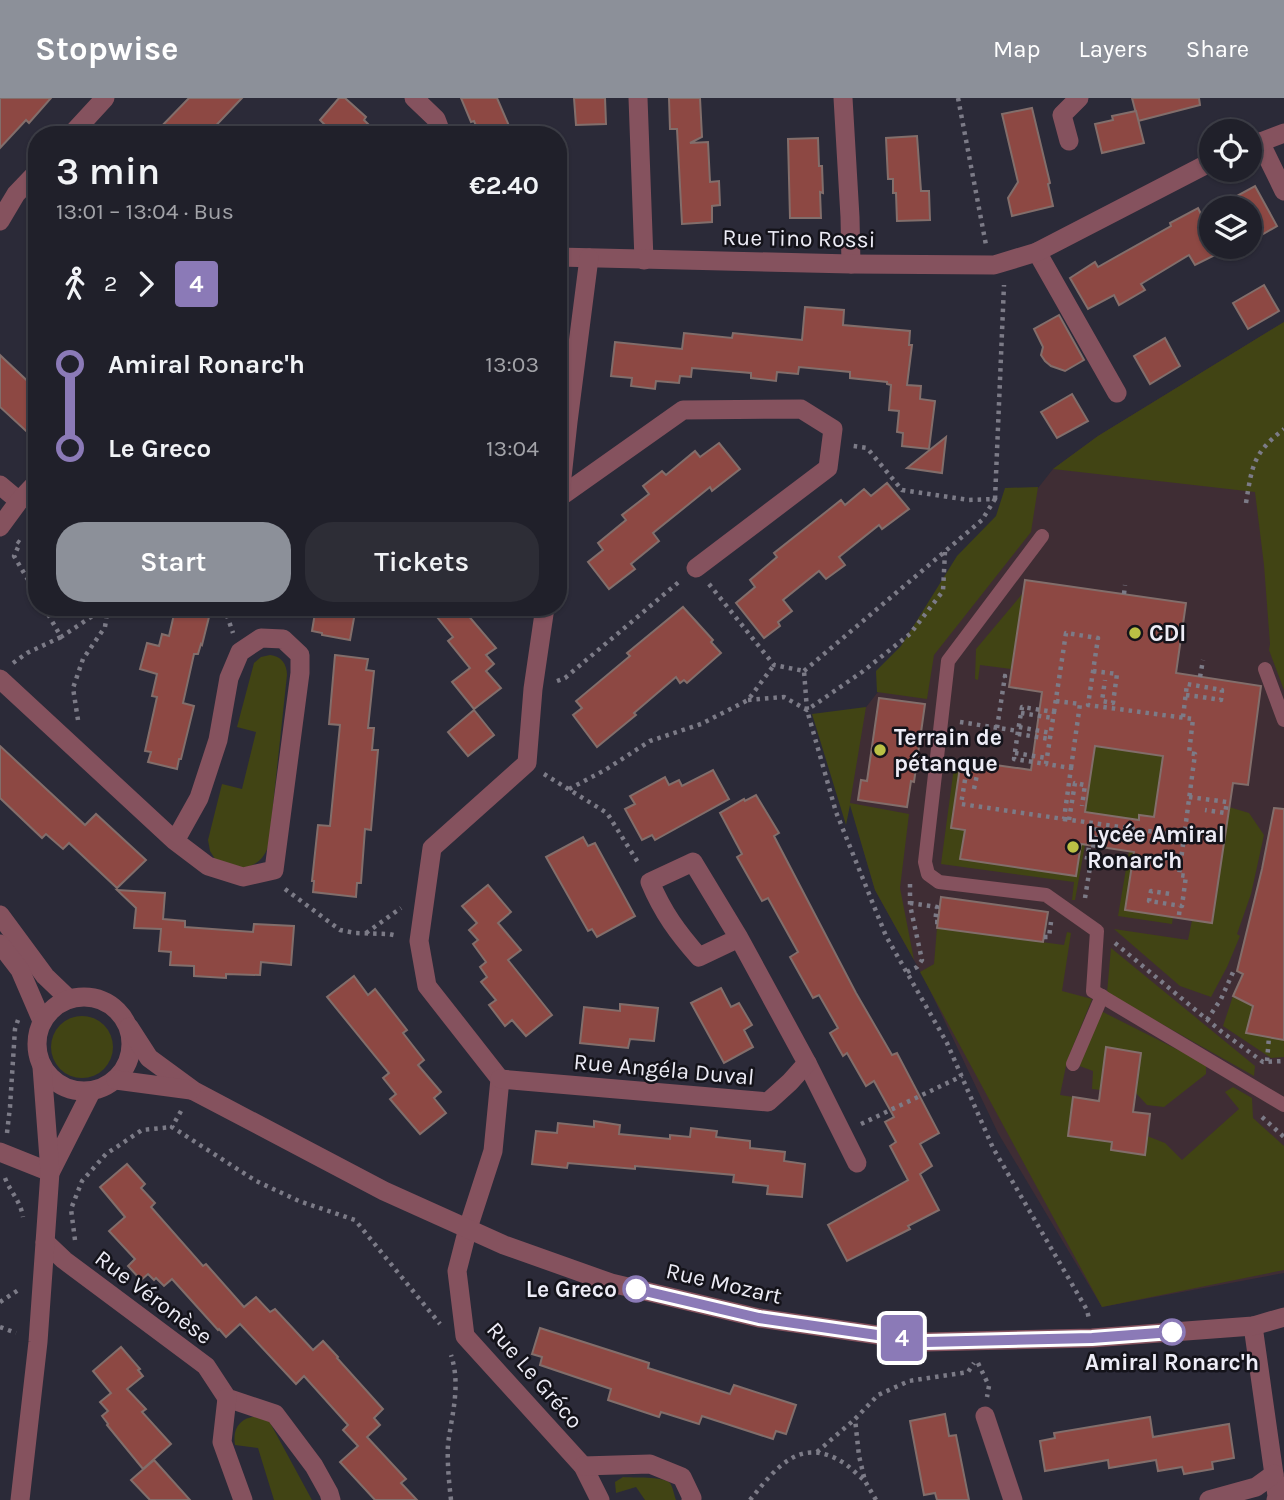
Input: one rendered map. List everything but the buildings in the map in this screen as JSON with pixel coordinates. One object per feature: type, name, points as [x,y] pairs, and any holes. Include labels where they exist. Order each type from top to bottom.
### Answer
[{"type":"street","points":[[79,126],[105,98]]},
{"type":"street","points":[[414,98],[436,119],[439,126]]},
{"type":"street","points":[[638,98],[644,260]]},
{"type":"street","points":[[843,98],[851,264]]},
{"type":"street","points":[[1069,141],[1062,115],[1079,98]]},
{"type":"street","points":[[1262,141],[1284,133]]},
{"type":"street","points":[[1262,155],[1284,191]]},
{"type":"street","name":"Rue Tino Rossi","points":[[567,257],[851,264],[994,264],[1037,252],[1199,168]]},
{"type":"street","points":[[0,221],[16,194],[28,181]]},
{"type":"street","points":[[1037,252],[1117,393]]},
{"type":"street","points":[[567,431],[589,258]]},
{"type":"street","points":[[567,488],[683,410],[802,409],[833,429],[828,468],[696,568]]},
{"type":"street","points":[[0,485],[19,501]]},
{"type":"street","points":[[0,527],[28,492]]},
{"type":"street","points":[[500,1079],[427,986],[419,941],[432,848],[527,763],[540,616]]},
{"type":"street","points":[[5,672],[86,759],[174,841],[208,866],[243,877],[274,870],[300,673],[300,655],[283,639],[261,638],[240,652],[229,678],[218,740],[199,797],[174,841]]},
{"type":"street","points":[[739,938],[699,957],[672,925],[650,882],[693,862],[739,938],[807,1063],[857,1163]]},
{"type":"street","points":[[0,915],[45,976],[69,999]]},
{"type":"street","points":[[0,944],[20,970],[42,1021]]},
{"type":"street","points":[[20,1500],[38,1342],[50,1172],[42,1068],[36,1053],[37,1036],[42,1021],[54,1008],[69,999],[83,997],[110,1005],[121,1015],[128,1027],[132,1046],[127,1065],[116,1080],[104,1088],[91,1092],[63,1088],[42,1068]]},
{"type":"street","name":"Rue Mozart","points":[[128,1027],[149,1058],[194,1091],[384,1191],[504,1245],[625,1286],[759,1318],[926,1342],[1092,1338],[1253,1326],[1284,1317]]},
{"type":"street","name":"Rue Angéla Duval","points":[[500,1079],[768,1102],[807,1063]]},
{"type":"street","name":"Rue Le Gréco","points":[[500,1079],[493,1151],[457,1271],[466,1336],[583,1466],[600,1500]]},
{"type":"street","name":"Rue Mozart","points":[[116,1080],[194,1091]]},
{"type":"street","points":[[50,1172],[91,1092]]},
{"type":"street","points":[[4,1143],[50,1172]]},
{"type":"street","name":"Rue Véronèse","points":[[45,1242],[64,1260],[206,1366],[227,1398]]},
{"type":"street","points":[[1253,1326],[1276,1500]]},
{"type":"street","points":[[243,1500],[222,1442],[227,1398],[275,1414],[314,1466],[330,1493],[331,1500]]},
{"type":"street","points":[[985,1416],[1013,1500]]},
{"type":"street","points":[[583,1466],[650,1464],[682,1477],[691,1500]]},
{"type":"street","points":[[1209,1500],[1256,1487],[1274,1474]]},
{"type":"lane","points":[[1042,536],[948,662],[925,862],[928,874],[939,882],[1046,895],[1097,931],[1093,991],[1284,1105]]},
{"type":"lane","points":[[1265,669],[1284,720]]},
{"type":"lane","points":[[1073,1064],[1102,996]]},
{"type":"path","points":[[804,671],[982,520],[995,499],[1004,283],[986,244],[958,98]]},
{"type":"path","points":[[1245,503],[1252,466],[1267,442],[1284,429]]},
{"type":"path","points":[[867,448],[902,490],[969,500],[995,499]]},
{"type":"path","points":[[807,710],[910,634],[943,591],[945,552]]},
{"type":"path","points":[[14,556],[28,580]]},
{"type":"path","points":[[533,689],[565,678],[696,568],[774,665],[804,671]]},
{"type":"path","points":[[1124,594],[1125,585]]},
{"type":"path","points":[[49,616],[61,637]]},
{"type":"path","points":[[5,672],[27,653],[61,637],[93,616]]},
{"type":"path","points":[[86,759],[73,688],[83,659],[105,627],[106,616]]},
{"type":"path","points":[[1046,761],[1066,633],[1098,638],[1088,705]]},
{"type":"path","points":[[1200,677],[1203,660]]},
{"type":"path","points":[[748,700],[774,665]]},
{"type":"path","points":[[804,671],[807,710],[836,812],[886,936],[947,1043],[993,1148],[1087,1310],[1090,1320]]},
{"type":"path","points":[[1093,671],[1117,674],[1113,703],[1102,701],[1105,680]]},
{"type":"path","points":[[997,728],[1005,676],[1001,676]]},
{"type":"path","points":[[1183,717],[1187,684],[1223,689],[1221,700],[1186,695]]},
{"type":"path","points":[[1201,697],[1221,700],[1222,690],[1202,686]]},
{"type":"path","points":[[569,789],[650,741],[701,724],[748,700],[785,696],[807,710]]},
{"type":"path","points":[[1056,701],[1193,719],[1189,753],[1195,754],[1179,875],[1186,876],[1179,915]]},
{"type":"path","points":[[1066,819],[1080,704]]},
{"type":"path","points":[[1054,715],[1022,707],[1014,759],[1046,761],[1071,768]]},
{"type":"path","points":[[941,719],[1050,736]]},
{"type":"path","points":[[527,763],[607,813],[650,882]]},
{"type":"path","points":[[974,789],[978,770],[967,768],[961,804],[1184,836]]},
{"type":"path","points":[[1066,819],[1075,783],[1085,785],[1082,806]]},
{"type":"path","points":[[1189,797],[1227,802],[1226,813],[1205,810]]},
{"type":"path","points":[[1081,919],[1097,824]]},
{"type":"path","points":[[906,972],[917,967],[922,960],[910,903],[910,883],[925,862]]},
{"type":"path","points":[[274,870],[286,891],[340,930],[389,934],[419,941]]},
{"type":"path","points":[[365,933],[426,891]]},
{"type":"path","points":[[1171,894],[1151,891],[1149,901],[1180,906]]},
{"type":"path","points":[[910,903],[937,907],[937,922]]},
{"type":"path","points":[[1097,931],[1106,935],[1207,1020],[1263,1062],[1284,1061]]},
{"type":"path","points":[[1207,1020],[1221,999],[1234,970]]},
{"type":"path","points":[[4,1143],[10,1107],[15,1029],[21,1013]]},
{"type":"path","points":[[1267,1061],[1269,1037]]},
{"type":"path","points":[[842,1133],[962,1076]]},
{"type":"path","points":[[172,1127],[181,1111]]},
{"type":"path","points":[[64,1260],[75,1241],[71,1209],[82,1181],[106,1154],[142,1130],[172,1127],[256,1181],[299,1201],[355,1220],[442,1327]]},
{"type":"path","points":[[0,1302],[21,1288]]},
{"type":"path","points":[[0,1327],[20,1335]]},
{"type":"path","points":[[450,1353],[455,1366],[456,1392],[448,1447],[451,1500]]},
{"type":"path","points":[[817,1451],[855,1419],[878,1395],[909,1381],[968,1372],[976,1359],[989,1386],[985,1416]]},
{"type":"path","points":[[855,1419],[859,1457],[865,1481],[876,1500]]},
{"type":"path","points":[[750,1500],[787,1460],[807,1452],[817,1451],[843,1462],[865,1481]]},
{"type":"shaded area","name":"Lycée Amiral Ronarc'h","points":[[1284,322],[1284,1273],[1102,1307],[998,1133],[925,980],[875,890],[834,748],[1053,469],[1098,436]]},
{"type":"green space","points":[[1284,322],[1284,690],[1269,650],[1264,565],[1255,492],[1053,469],[1098,436]]},
{"type":"green space","points":[[1038,487],[1031,532],[934,655],[927,699],[877,692],[876,671],[901,646],[957,556],[996,516],[1005,488]]},
{"type":"green space","points":[[1023,593],[1011,669],[980,665],[978,680],[975,679],[976,649]]},
{"type":"green space","points":[[270,655],[283,661],[287,675],[269,843],[261,859],[244,868],[215,859],[208,840],[222,784],[242,789],[256,732],[237,727],[254,663],[261,657]]},
{"type":"green space","points":[[866,707],[850,803],[909,814],[900,888],[914,960],[875,890],[850,805],[846,825],[812,714]]},
{"type":"green space","points":[[1095,746],[1163,756],[1154,817],[1140,815],[1139,820],[1085,812]]},
{"type":"green space","points":[[955,760],[961,760],[951,828],[965,830],[960,859],[1075,876],[1081,844],[1085,845],[1075,900],[1072,900],[1074,882],[941,864]]},
{"type":"green space","points":[[1229,807],[1249,813],[1264,835],[1251,894],[1237,934],[1240,936],[1211,997],[1180,986],[1114,929],[1188,940],[1192,920],[1212,923]]},
{"type":"green space","points":[[1129,851],[1134,851],[1125,910],[1173,917],[1172,924],[1118,916]]},
{"type":"green space","points":[[937,928],[1064,945],[1067,932],[1071,933],[1062,991],[1092,999],[1067,1061],[1060,1095],[1073,1097],[1068,1136],[1112,1142],[1112,1150],[1144,1155],[1147,1136],[1165,1143],[1182,1160],[1239,1109],[1225,1092],[1233,1087],[1252,1098],[1253,1118],[1284,1146],[1284,1270],[1102,1307],[920,972],[934,964]]},
{"type":"green space","points":[[1111,948],[1255,1066],[1254,1076],[1107,993]]},
{"type":"green space","points":[[1233,996],[1253,1006],[1247,1033],[1284,1040],[1284,1057],[1271,1058],[1223,1026]]},
{"type":"green space","points":[[1101,1011],[1206,1064],[1206,1074],[1164,1107],[1147,1105],[1135,1092],[1141,1052],[1106,1048],[1101,1090],[1092,1089],[1093,1071],[1077,1065]]},
{"type":"green space","points":[[82,1016],[94,1018],[104,1025],[111,1035],[111,1059],[104,1069],[94,1076],[82,1078],[70,1076],[60,1069],[53,1059],[51,1047],[53,1035],[60,1025],[70,1018]]},
{"type":"green space","points":[[259,1416],[268,1419],[312,1500],[274,1500],[258,1448],[235,1445],[235,1433],[239,1424],[247,1418]]},
{"type":"green space","points":[[623,1477],[666,1481],[670,1483],[676,1500],[645,1500],[636,1487],[616,1493],[615,1482]]},
{"type":"bus line","name":"4","points":[[636,1289],[759,1318],[926,1342],[1092,1338],[1172,1332]]},
{"type":"place","name":"CDI","points":[[1135,633]]},
{"type":"place","name":"Terrain de pétanque","points":[[880,750]]},
{"type":"place","name":"Lycée Amiral Ronarc'h","points":[[1073,847]]},
{"type":"place","name":"Le Greco","points":[[636,1289]]},
{"type":"place","name":"Amiral Ronarc'h","points":[[1172,1332]]}]
